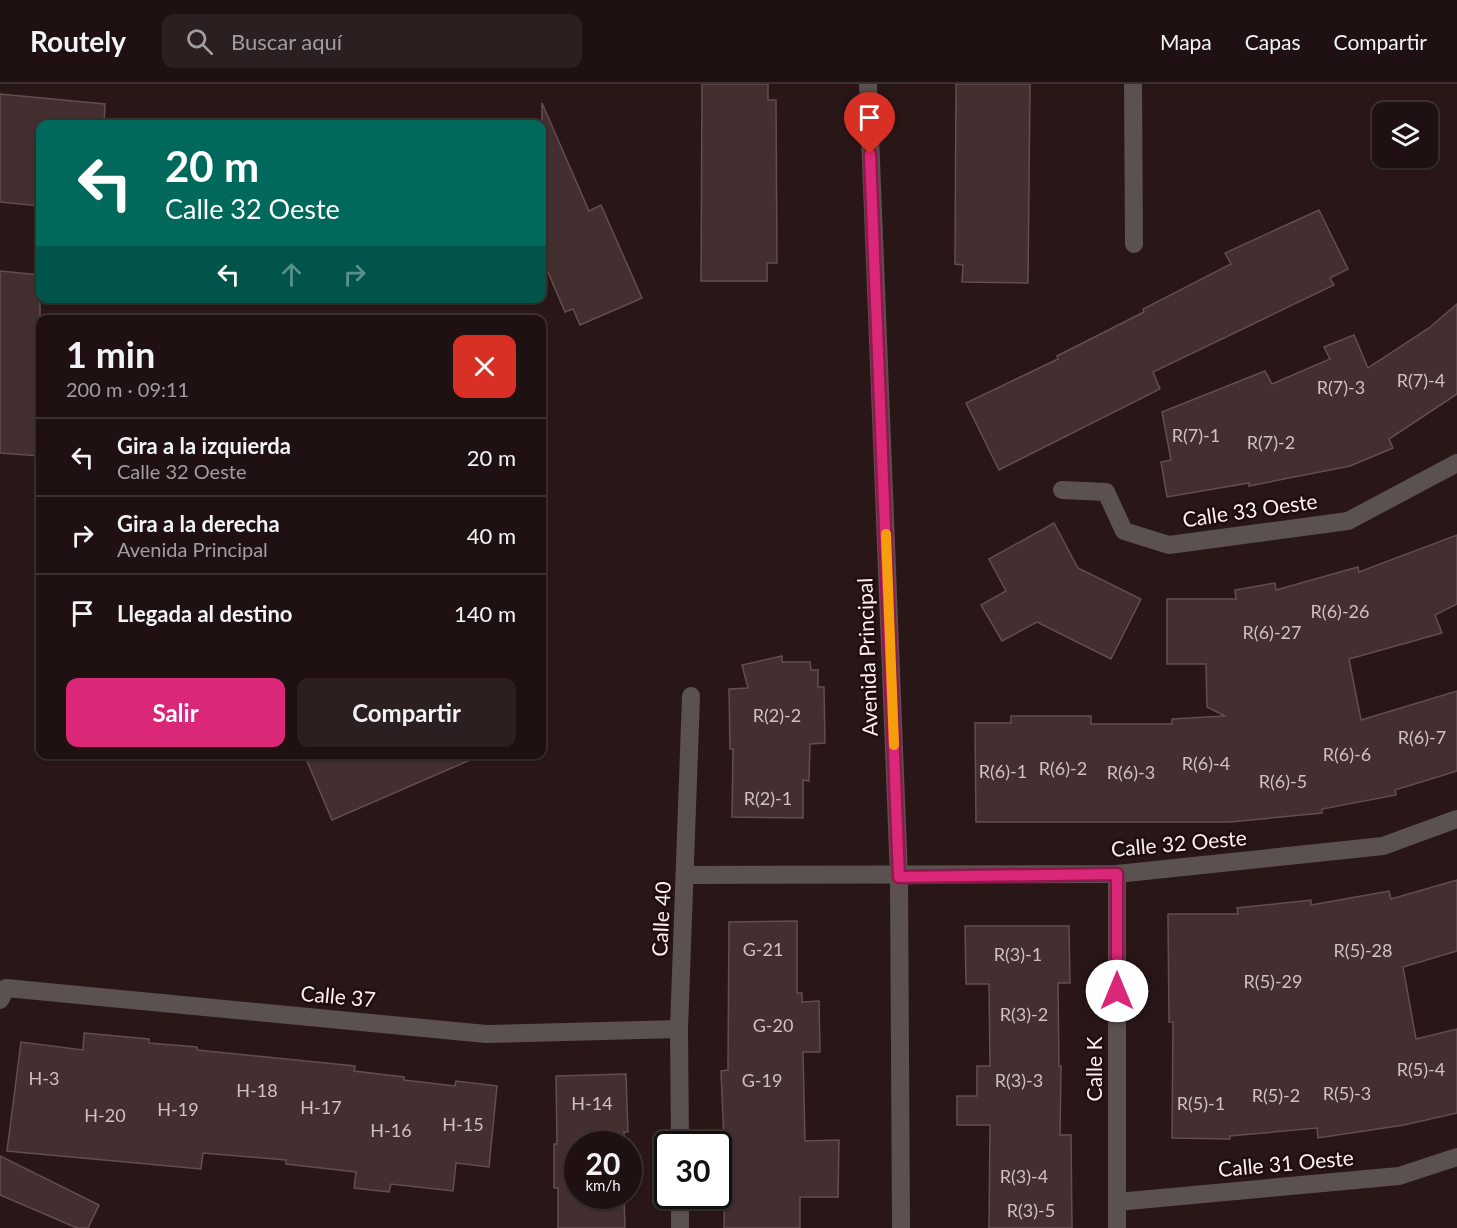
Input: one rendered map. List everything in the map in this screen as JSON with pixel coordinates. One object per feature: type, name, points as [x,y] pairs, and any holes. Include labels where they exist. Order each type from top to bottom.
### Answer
[{"type":"street","name":"Avenida Principal","points":[[868,84],[899,877],[900,1228]]},
{"type":"street","points":[[1133,84],[1134,244]]},
{"type":"street","name":"Calle 33 Oeste","points":[[1062,490],[1106,492],[1124,531],[1169,545],[1348,521],[1457,463]]},
{"type":"street","name":"Calle 40","points":[[680,1131],[679,1029],[691,696]]},
{"type":"street","name":"Calle 32 Oeste","points":[[686,875],[899,877],[1117,874],[1383,846],[1457,819]]},
{"type":"street","name":"Calle K","points":[[1117,874],[1117,1228]]},
{"type":"street","name":"Calle 37","points":[[0,1000],[6,988],[486,1034],[679,1029]]},
{"type":"street","name":"Calle 31 Oeste","points":[[1117,1202],[1399,1176],[1457,1157]]},
{"type":"street","points":[[680,1209],[680,1228]]},
{"type":"building","points":[[702,84],[768,84],[768,100],[776,100],[777,263],[767,263],[767,281],[701,281]]},
{"type":"building","points":[[956,84],[1030,84],[1028,283],[962,282],[963,265],[955,264]]},
{"type":"building","points":[[0,94],[105,104],[104,120],[36,120],[36,206],[0,202]]},
{"type":"building","points":[[542,103],[589,211],[601,205],[642,298],[580,325],[573,309],[565,312],[546,267],[546,120],[542,120]]},
{"type":"building","points":[[1319,210],[1348,269],[1330,278],[1334,285],[1153,372],[1160,389],[999,470],[966,403],[1058,359],[1057,356],[1231,264],[1225,253]]},
{"type":"building","points":[[0,271],[36,275],[36,303],[40,303],[40,315],[36,315],[36,456],[0,453]]},
{"type":"building","points":[[1457,304],[1457,394],[1389,439],[1393,448],[1350,466],[1249,486],[1249,483],[1167,497],[1161,462],[1171,460],[1162,412],[1265,371],[1272,384],[1330,359],[1324,347],[1354,335],[1368,368],[1429,328]]},
{"type":"building","points":[[1054,523],[1078,568],[1141,599],[1111,659],[1037,622],[1002,641],[981,605],[1006,591],[989,559]]},
{"type":"building","points":[[1457,535],[1457,604],[1435,615],[1442,633],[1349,659],[1361,720],[1457,691],[1457,771],[1395,790],[1396,795],[1322,809],[1322,813],[1230,822],[976,822],[975,723],[1011,723],[1011,716],[1091,716],[1091,724],[1172,724],[1172,719],[1225,716],[1207,707],[1206,664],[1167,664],[1167,599],[1236,599],[1235,590],[1275,583],[1276,590],[1358,567],[1359,572]]},
{"type":"building","points":[[782,656],[782,662],[810,662],[811,670],[818,670],[818,687],[824,687],[825,743],[810,744],[809,781],[803,780],[803,818],[732,817],[733,749],[730,749],[729,689],[748,688],[742,665]]},
{"type":"building","points":[[306,759],[472,759],[332,820]]},
{"type":"building","points":[[1457,880],[1457,951],[1403,967],[1416,1039],[1457,1029],[1457,1113],[1404,1125],[1318,1138],[1317,1128],[1230,1136],[1230,1139],[1172,1138],[1173,1022],[1169,1022],[1168,914],[1238,914],[1237,908],[1311,900],[1311,905],[1389,891],[1391,899]]},
{"type":"building","points":[[797,921],[797,993],[802,993],[802,1002],[819,1001],[820,1052],[803,1052],[805,1141],[839,1140],[838,1197],[800,1197],[800,1228],[724,1228],[724,1209],[732,1209],[732,1131],[723,1131],[721,1071],[728,1070],[729,922]]},
{"type":"building","points":[[965,926],[1069,926],[1070,983],[1058,983],[1059,1066],[1061,1066],[1060,1135],[1071,1135],[1072,1228],[989,1228],[990,1125],[957,1125],[957,1096],[977,1096],[977,1066],[990,1066],[989,984],[966,984]]},
{"type":"building","points":[[84,1033],[149,1039],[149,1043],[197,1047],[197,1050],[355,1066],[354,1071],[404,1077],[404,1080],[455,1086],[456,1081],[497,1086],[489,1167],[456,1163],[453,1191],[391,1184],[389,1192],[354,1188],[356,1172],[286,1164],[286,1160],[203,1153],[201,1169],[7,1151],[21,1042],[83,1050]]},
{"type":"building","points":[[626,1074],[628,1131],[564,1131],[564,1209],[624,1209],[625,1228],[558,1228],[558,1188],[554,1188],[554,1144],[557,1144],[556,1076]]},
{"type":"building","points":[[0,1156],[99,1205],[88,1228],[77,1228],[0,1195]]},
{"type":"slow traffic","points":[[886,534],[894,745]]},
{"type":"route","points":[[870,154],[899,877],[1117,874],[1117,991]]}]
